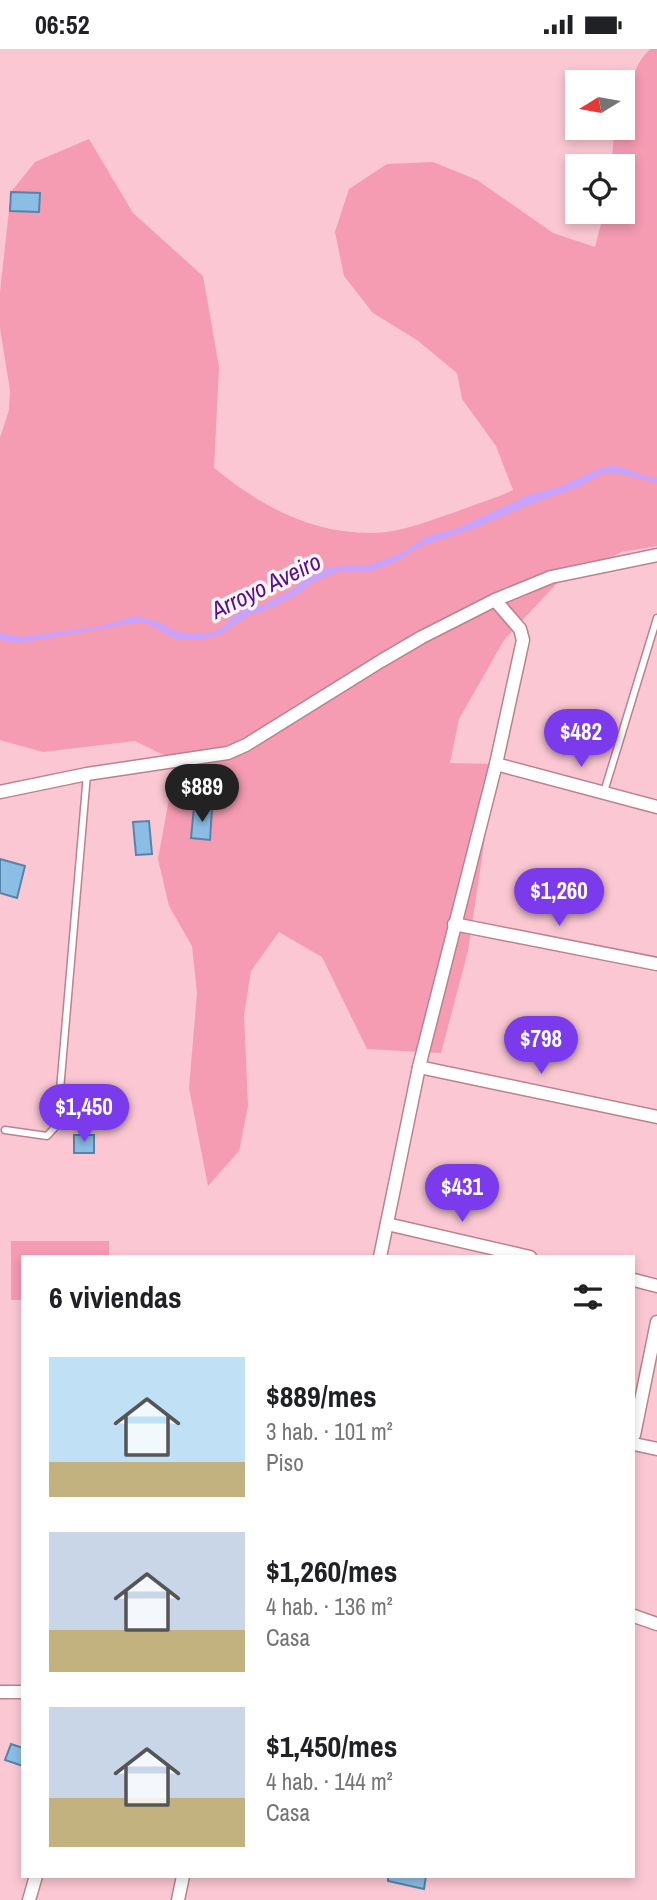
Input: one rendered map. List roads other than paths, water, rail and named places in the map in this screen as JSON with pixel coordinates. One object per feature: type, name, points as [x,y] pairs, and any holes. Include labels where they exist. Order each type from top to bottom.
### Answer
[{"type":"street","points":[[0,792],[87,774],[228,753],[246,745],[422,637],[495,600],[551,577],[657,555]]},
{"type":"street","points":[[380,1255],[419,1067],[496,764],[523,640],[520,629],[495,600]]},
{"type":"street","points":[[496,764],[657,807]]},
{"type":"street","points":[[454,924],[657,964]]},
{"type":"street","points":[[419,1067],[657,1117]]},
{"type":"street","points":[[387,1224],[521,1255]]},
{"type":"street","points":[[635,1280],[657,1286]]},
{"type":"street","points":[[635,1430],[657,1322]]},
{"type":"street","points":[[635,1444],[657,1449]]},
{"type":"street","points":[[635,1616],[657,1624]]},
{"type":"street","points":[[0,1692],[21,1692]]},
{"type":"street","points":[[29,1900],[35,1878]]},
{"type":"street","points":[[177,1900],[182,1878]]},
{"type":"lane","points":[[604,792],[657,618]]},
{"type":"lane","points":[[5,1130],[47,1136],[57,1125],[87,774]]},
{"type":"water label","name":"Arroyo Aveiro","points":[[266,586]]}]
